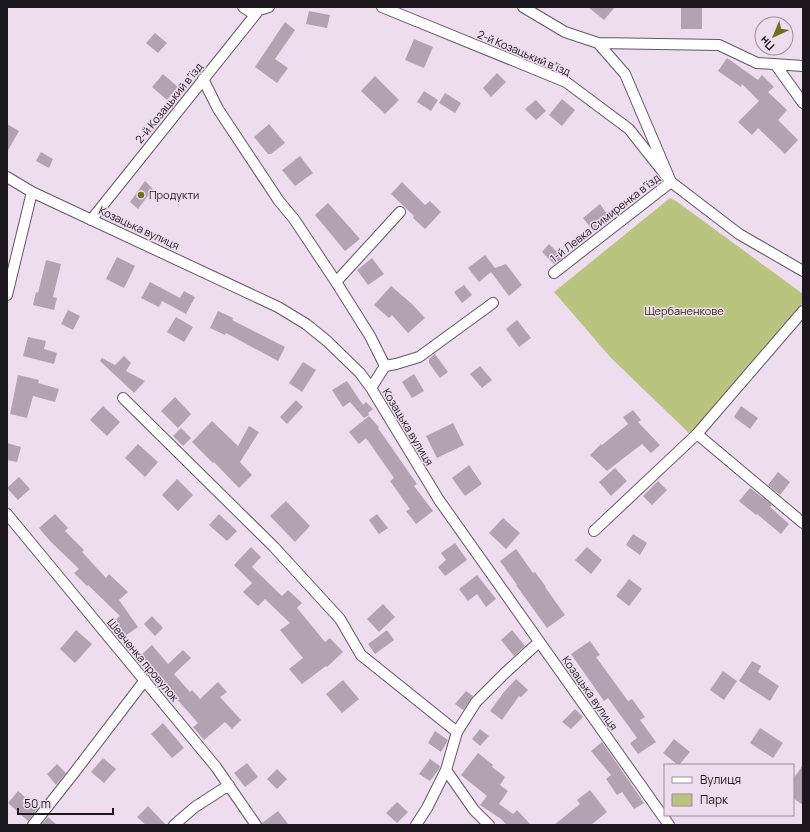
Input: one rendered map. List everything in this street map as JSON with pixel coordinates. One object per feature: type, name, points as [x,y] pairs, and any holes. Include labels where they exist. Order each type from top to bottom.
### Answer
[{"type":"street","points":[[243,7],[255,14]]},
{"type":"street","name":"2-й Козацький в’їзд","points":[[91,220],[255,14],[259,10],[269,7]]},
{"type":"street","name":"2-й Козацький в’їзд","points":[[382,7],[566,82],[629,129],[671,182],[739,234],[803,271]]},
{"type":"street","points":[[523,7],[565,32],[598,43],[718,44],[757,63],[803,66]]},
{"type":"street","points":[[598,43],[625,74],[671,182]]},
{"type":"street","points":[[775,64],[803,103]]},
{"type":"street","points":[[203,79],[218,109],[279,201],[294,220],[336,282],[370,336],[385,366]]},
{"type":"street","name":"Козацька вулиця","points":[[7,178],[32,192],[278,307],[306,324],[327,341],[360,374],[371,388],[439,500],[669,825]]},
{"type":"street","name":"1-й Левка Симиренка в’їзд","points":[[554,273],[671,182]]},
{"type":"street","points":[[7,295],[32,192]]},
{"type":"street","points":[[336,282],[400,212]]},
{"type":"street","points":[[371,388],[385,366],[419,357],[493,303]]},
{"type":"street","points":[[594,531],[697,434],[803,311]]},
{"type":"street","points":[[123,398],[274,547],[340,619],[361,655],[457,732]]},
{"type":"street","points":[[697,434],[803,523]]},
{"type":"street","name":"Шевченка провулок","points":[[7,514],[216,767],[256,825]]},
{"type":"street","points":[[416,825],[428,808],[446,770],[457,732],[476,702],[539,642]]},
{"type":"street","points":[[33,825],[144,680]]},
{"type":"street","points":[[446,770],[474,810],[489,825]]},
{"type":"street","points":[[174,825],[195,807],[229,785]]},
{"type":"green space","name":"Щербаненкове","points":[[670,198],[803,294],[803,302],[690,434],[611,358],[554,292]]},
{"type":"building","points":[[588,7],[615,7],[604,20]]},
{"type":"building","points":[[681,7],[702,7],[702,29],[681,29]]},
{"type":"building","points":[[309,11],[330,15],[327,28],[306,24]]},
{"type":"building","points":[[285,22],[295,30],[275,59],[288,68],[277,83],[255,67]]},
{"type":"building","points":[[155,33],[167,43],[158,53],[146,43]]},
{"type":"building","points":[[414,39],[433,47],[424,68],[405,60]]},
{"type":"building","points":[[727,58],[758,80],[762,75],[774,87],[768,92],[787,110],[778,120],[798,140],[785,154],[758,128],[752,135],[738,122],[759,101],[742,84],[741,87],[718,71]]},
{"type":"building","points":[[497,73],[506,82],[491,97],[483,88]]},
{"type":"building","points":[[163,74],[178,87],[167,100],[152,87]]},
{"type":"building","points":[[375,76],[399,100],[385,114],[361,91]]},
{"type":"building","points":[[424,91],[438,100],[431,111],[417,102]]},
{"type":"building","points":[[445,93],[461,103],[455,113],[439,103]]},
{"type":"building","points":[[562,99],[575,110],[562,126],[549,115]]},
{"type":"building","points":[[536,100],[546,111],[536,120],[525,109]]},
{"type":"building","points":[[7,124],[19,131],[7,152]]},
{"type":"building","points":[[269,124],[285,143],[271,154],[268,154],[254,137]]},
{"type":"building","points":[[41,152],[53,159],[49,168],[36,161]]},
{"type":"building","points":[[300,156],[313,173],[295,186],[282,170]]},
{"type":"building","name":"Продукти","points":[[145,181],[153,189],[138,209],[130,202]]},
{"type":"building","points":[[402,182],[425,205],[430,201],[441,212],[425,229],[391,194]]},
{"type":"building","points":[[328,203],[360,239],[345,251],[315,215]]},
{"type":"building","points":[[600,204],[610,218],[593,231],[583,218]]},
{"type":"building","points":[[549,244],[563,258],[554,264],[542,252]]},
{"type":"building","points":[[485,255],[495,268],[506,264],[522,285],[509,296],[491,272],[479,282],[468,268]]},
{"type":"building","points":[[117,257],[135,266],[124,288],[106,279]]},
{"type":"building","points":[[372,258],[384,274],[368,285],[357,270]]},
{"type":"building","points":[[46,260],[61,264],[53,297],[57,298],[54,310],[33,305],[36,292],[38,293]]},
{"type":"building","points":[[150,282],[180,298],[184,291],[195,297],[186,314],[162,301],[159,307],[141,298]]},
{"type":"building","points":[[464,285],[472,295],[462,303],[454,292]]},
{"type":"building","points":[[391,286],[412,304],[425,318],[408,333],[392,315],[389,318],[374,305]]},
{"type":"building","points":[[68,310],[80,316],[73,330],[61,324]]},
{"type":"building","points":[[218,311],[233,318],[232,320],[285,347],[278,361],[226,333],[225,335],[210,328]]},
{"type":"building","points":[[176,317],[193,327],[184,342],[167,332]]},
{"type":"building","points":[[517,320],[531,338],[519,347],[506,329]]},
{"type":"building","points":[[28,337],[46,341],[44,349],[57,353],[54,364],[23,356]]},
{"type":"building","points":[[435,354],[448,372],[440,378],[429,363],[429,359]]},
{"type":"building","points":[[124,356],[131,363],[126,371],[145,381],[134,393],[100,361],[102,358],[115,365]]},
{"type":"building","points":[[303,362],[316,370],[302,392],[289,383]]},
{"type":"building","points":[[480,366],[492,380],[482,388],[470,374]]},
{"type":"building","points":[[414,374],[424,391],[412,398],[402,382]]},
{"type":"building","points":[[18,375],[39,380],[38,383],[59,389],[55,402],[33,396],[27,418],[10,414]]},
{"type":"building","points":[[347,381],[363,405],[366,402],[373,409],[368,413],[369,415],[364,418],[350,402],[343,407],[332,390]]},
{"type":"building","points":[[175,397],[191,414],[178,428],[161,411]]},
{"type":"building","points":[[296,400],[303,407],[287,424],[280,417]]},
{"type":"building","points":[[103,406],[120,422],[107,436],[90,420]]},
{"type":"building","points":[[741,406],[758,418],[750,429],[734,417]]},
{"type":"building","points":[[633,410],[641,420],[638,422],[660,445],[651,453],[642,444],[607,471],[590,455],[601,444],[602,445],[628,424],[623,417]]},
{"type":"building","points":[[369,416],[379,427],[378,428],[417,484],[414,486],[433,511],[416,524],[406,511],[410,509],[390,481],[394,478],[366,438],[359,444],[349,432]]},
{"type":"building","points":[[212,421],[238,446],[249,426],[259,432],[240,462],[252,475],[239,488],[192,442]]},
{"type":"building","points":[[453,423],[464,445],[437,458],[426,436]]},
{"type":"building","points":[[181,428],[191,438],[183,446],[173,436]]},
{"type":"building","points":[[7,443],[21,447],[17,462],[7,460]]},
{"type":"building","points":[[138,444],[158,462],[145,477],[125,458]]},
{"type":"building","points":[[469,465],[482,484],[465,496],[452,478]]},
{"type":"building","points":[[615,468],[627,481],[611,496],[599,482]]},
{"type":"building","points":[[778,472],[790,482],[780,495],[768,485]]},
{"type":"building","points":[[19,477],[30,489],[18,500],[7,488]]},
{"type":"building","points":[[177,479],[193,495],[178,511],[162,495]]},
{"type":"building","points":[[658,481],[667,490],[652,505],[643,496]]},
{"type":"building","points":[[750,488],[772,505],[770,507],[789,524],[781,534],[739,501]]},
{"type":"building","points":[[286,501],[310,526],[295,542],[270,516]]},
{"type":"building","points":[[55,514],[68,528],[65,531],[84,550],[82,552],[106,578],[109,574],[128,592],[119,600],[138,627],[122,638],[111,623],[120,616],[74,573],[79,569],[39,528]]},
{"type":"building","points":[[219,514],[237,531],[227,541],[209,525]]},
{"type":"building","points":[[377,514],[388,528],[379,534],[369,520]]},
{"type":"building","points":[[503,518],[520,533],[506,549],[489,533]]},
{"type":"building","points":[[633,534],[647,543],[640,555],[626,545]]},
{"type":"building","points":[[455,543],[467,560],[445,576],[438,567],[446,560],[441,553]]},
{"type":"building","points":[[251,547],[261,557],[252,567],[282,596],[288,590],[302,603],[297,608],[325,642],[330,638],[343,652],[327,667],[326,666],[302,684],[289,669],[303,658],[280,630],[290,623],[265,599],[258,606],[243,592],[252,583],[234,565]]},
{"type":"building","points":[[587,547],[602,560],[591,574],[575,560]]},
{"type":"building","points":[[516,549],[533,573],[535,572],[565,615],[547,628],[500,561]]},
{"type":"building","points":[[477,575],[496,599],[486,607],[477,594],[468,601],[459,589]]},
{"type":"building","points":[[629,579],[642,589],[629,606],[616,596]]},
{"type":"building","points":[[383,604],[395,617],[379,632],[367,619]]},
{"type":"building","points":[[152,616],[163,628],[155,636],[144,624]]},
{"type":"building","points":[[76,630],[92,644],[75,663],[60,649]]},
{"type":"building","points":[[387,630],[394,640],[375,654],[368,644]]},
{"type":"building","points":[[512,630],[525,646],[514,656],[501,640]]},
{"type":"building","points":[[590,641],[600,655],[596,657],[628,701],[632,699],[645,717],[640,720],[656,742],[638,754],[630,743],[637,738],[608,698],[604,701],[571,654]]},
{"type":"building","points":[[152,645],[168,664],[183,650],[191,658],[174,674],[190,692],[192,690],[200,699],[218,682],[227,692],[220,697],[241,720],[232,729],[225,722],[204,740],[193,727],[198,723],[160,680],[162,678],[141,655]]},
{"type":"building","points":[[752,661],[761,666],[758,672],[779,686],[770,701],[739,681]]},
{"type":"building","points":[[723,671],[737,681],[724,700],[710,690]]},
{"type":"building","points":[[516,679],[528,690],[521,697],[519,696],[502,720],[490,711]]},
{"type":"building","points":[[343,680],[359,699],[342,713],[326,694]]},
{"type":"building","points":[[466,691],[473,696],[463,710],[455,704]]},
{"type":"building","points":[[575,709],[583,717],[571,729],[562,722]]},
{"type":"building","points":[[163,723],[184,748],[172,758],[151,734]]},
{"type":"building","points":[[760,728],[783,743],[773,758],[750,743]]},
{"type":"building","points":[[480,729],[489,736],[480,746],[472,739]]},
{"type":"building","points":[[435,731],[448,740],[441,752],[428,743]]},
{"type":"building","points":[[674,739],[690,752],[680,764],[677,764],[663,753]]},
{"type":"building","points":[[602,742],[644,803],[634,809],[622,792],[617,795],[606,779],[611,775],[591,751]]},
{"type":"building","points":[[478,753],[505,777],[500,785],[508,791],[499,804],[513,814],[517,810],[531,825],[507,825],[501,819],[480,805],[487,796],[461,775]]},
{"type":"building","points":[[103,758],[116,769],[104,783],[91,772]]},
{"type":"building","points":[[430,759],[440,766],[430,781],[419,774]]},
{"type":"building","points":[[247,763],[258,777],[245,787],[234,773]]},
{"type":"building","points":[[57,764],[66,773],[56,785],[47,774]]},
{"type":"building","points":[[803,765],[803,805],[794,799],[794,778]]},
{"type":"building","points":[[277,769],[287,779],[277,789],[267,779]]},
{"type":"building","points":[[590,790],[607,812],[591,825],[554,825],[580,804],[577,800]]},
{"type":"building","points":[[18,791],[38,808],[28,821],[8,803]]},
{"type":"building","points":[[397,802],[408,812],[397,823],[386,813]]},
{"type":"building","points":[[148,806],[166,825],[146,825],[137,817]]},
{"type":"building","points":[[278,811],[289,825],[262,825],[262,823]]},
{"type":"building","points":[[48,817],[57,825],[41,825]]},
{"type":"place","name":"Продукти","points":[[141,195]]}]
